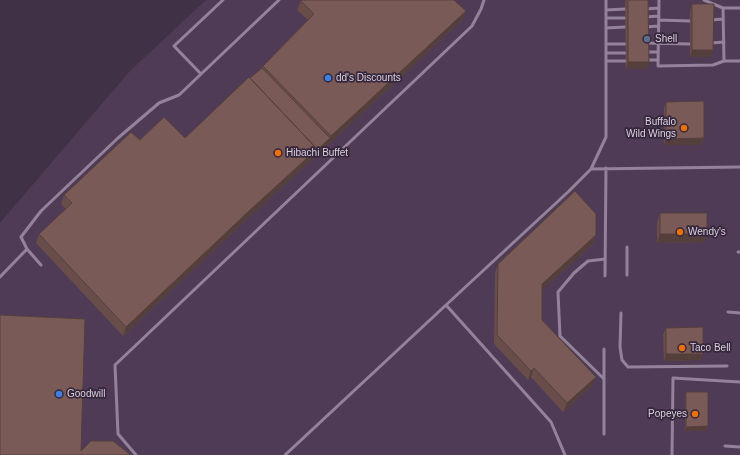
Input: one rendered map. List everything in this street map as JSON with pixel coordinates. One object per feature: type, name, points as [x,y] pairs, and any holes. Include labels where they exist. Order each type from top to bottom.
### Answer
[{"type":"lane","points":[[201,74],[174,46],[223,0]]},
{"type":"lane","points":[[41,265],[27,249],[20,237],[41,211],[118,138],[159,103],[179,95],[279,0]]},
{"type":"lane","points":[[136,455],[118,434],[115,365],[472,26],[484,0]]},
{"type":"lane","points":[[285,455],[591,169],[606,138],[606,0]]},
{"type":"lane","points":[[659,0],[658,66],[713,65],[724,61],[740,61]]},
{"type":"lane","points":[[704,0],[723,8],[740,8]]},
{"type":"lane","points":[[645,9],[659,8]]},
{"type":"lane","points":[[723,8],[724,61]]},
{"type":"lane","points":[[606,10],[625,9]]},
{"type":"lane","points":[[645,17],[690,20]]},
{"type":"lane","points":[[606,18],[625,18]]},
{"type":"lane","points":[[711,20],[724,19]]},
{"type":"lane","points":[[646,27],[659,26]]},
{"type":"lane","points":[[606,28],[625,27]]},
{"type":"lane","points":[[711,43],[724,42]]},
{"type":"lane","points":[[646,43],[690,44]]},
{"type":"lane","points":[[606,44],[625,44]]},
{"type":"lane","points":[[646,52],[658,52]]},
{"type":"lane","points":[[606,53],[625,53]]},
{"type":"lane","points":[[646,60],[658,60]]},
{"type":"lane","points":[[606,61],[626,61]]},
{"type":"lane","points":[[591,169],[740,167]]},
{"type":"lane","points":[[605,276],[606,168]]},
{"type":"lane","points":[[627,247],[627,275]]},
{"type":"lane","points":[[0,277],[27,249]]},
{"type":"lane","points":[[604,379],[560,336],[558,292],[574,273],[588,261],[605,259]]},
{"type":"lane","points":[[446,305],[551,422],[565,455]]},
{"type":"lane","points":[[728,312],[740,313]]},
{"type":"lane","points":[[621,314],[620,347],[622,360],[628,367],[727,366]]},
{"type":"lane","points":[[604,349],[604,434]]},
{"type":"lane","points":[[672,455],[673,378],[740,382]]},
{"type":"lane","points":[[725,446],[740,447]]},
{"type":"shaded area","points":[[206,0],[740,0],[740,455],[0,455],[0,223],[130,71]]},
{"type":"building","points":[[454,0],[466,11],[331,136],[263,66],[314,14],[301,1]]},
{"type":"building","points":[[628,0],[648,0],[649,62],[628,62]]},
{"type":"building","points":[[692,4],[714,4],[713,50],[692,50]]},
{"type":"building","points":[[262,68],[330,138],[316,151],[317,149],[250,78]]},
{"type":"building","points":[[249,77],[317,149],[126,327],[39,234],[72,203],[64,195],[131,132],[140,140],[164,117],[185,138]]},
{"type":"building","points":[[704,101],[704,138],[666,139],[666,102]]},
{"type":"building","points":[[575,191],[596,214],[596,235],[542,284],[542,320],[596,377],[567,403],[534,368],[531,371],[497,335],[498,264]]},
{"type":"building","points":[[660,213],[707,213],[707,234],[660,234]]},
{"type":"building","points":[[0,315],[85,319],[81,451],[91,441],[113,441],[131,455],[0,455]]},
{"type":"building","name":"Taco Bell","points":[[703,327],[703,354],[666,354],[666,328]]},
{"type":"building","name":"Popeyes","points":[[686,392],[708,392],[708,426],[686,427]]},
{"type":"place","name":"Shell","points":[[647,39]]},
{"type":"place","name":"dd's Discounts","points":[[328,78]]},
{"type":"place","name":"Buffalo Wild Wings","points":[[684,128]]},
{"type":"place","name":"Hibachi Buffet","points":[[278,153]]},
{"type":"place","name":"Wendy's","points":[[680,232]]},
{"type":"place","name":"Taco Bell","points":[[682,348]]},
{"type":"place","name":"Goodwill","points":[[59,394]]},
{"type":"place","name":"Popeyes","points":[[695,414]]}]
